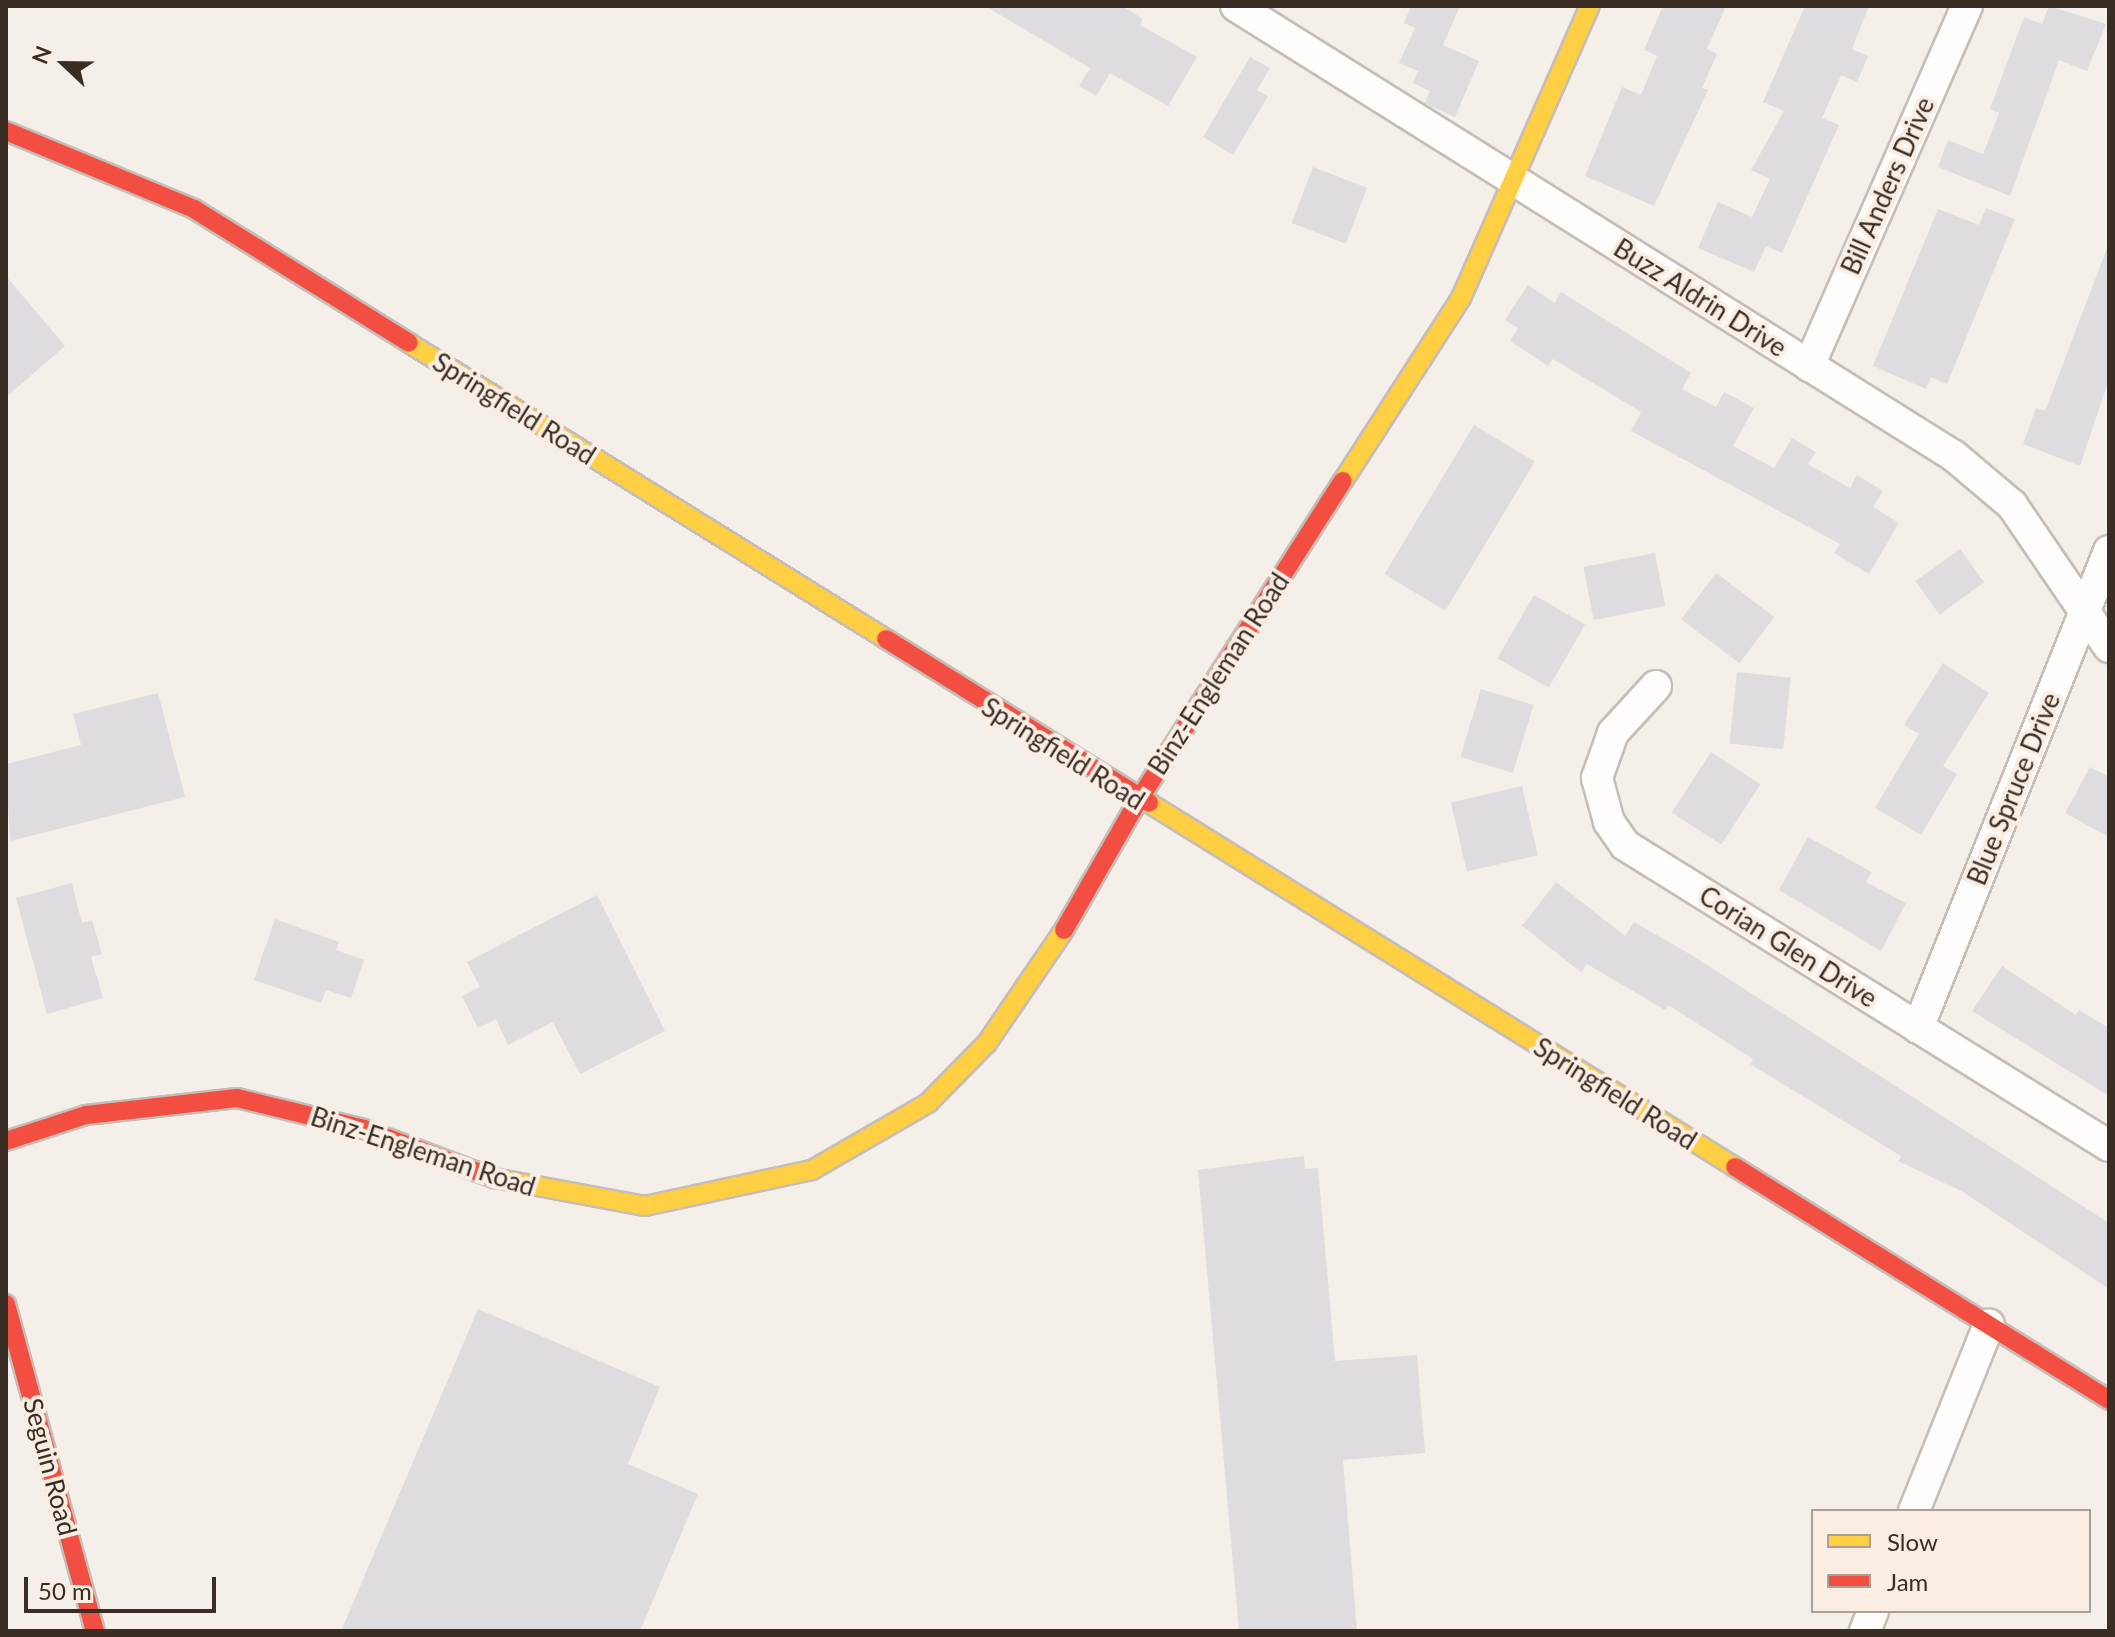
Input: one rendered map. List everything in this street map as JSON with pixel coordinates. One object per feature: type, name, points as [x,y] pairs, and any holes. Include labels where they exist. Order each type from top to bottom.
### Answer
[{"type":"street","name":"Buzz Aldrin Drive","points":[[1236,6],[1981,476],[2012,505],[2109,647]]},
{"type":"street","name":"Binz-Engleman Road","points":[[6,1141],[86,1115],[195,1098],[237,1098],[364,1129],[508,1183],[576,1197],[645,1206],[790,1177],[853,1151],[928,1103],[961,1073],[1045,963],[1138,801],[1461,298],[1590,6]]},
{"type":"street","name":"Bill Anders Drive","points":[[1809,366],[1967,6]]},
{"type":"street","name":"Springfield Road","points":[[6,131],[194,209],[1138,801],[2109,1400]]},
{"type":"street","name":"Blue Spruce Drive","points":[[1918,1028],[2109,551]]},
{"type":"street","name":"Corian Glen Drive","points":[[1656,686],[1613,733],[1597,778],[1609,822],[1625,845],[2109,1146]]},
{"type":"street","name":"Seguin Road","points":[[6,1304],[95,1631]]},
{"type":"street","points":[[1915,1509],[1989,1324]]},
{"type":"building","points":[[985,6],[1122,6],[1143,19],[1140,25],[1197,57],[1168,106],[1110,73],[1096,96],[1079,86],[1090,68]]},
{"type":"building","points":[[1411,6],[1460,6],[1443,45],[1479,61],[1455,117],[1425,103],[1430,91],[1413,83],[1418,71],[1399,63],[1415,28],[1404,23]]},
{"type":"building","points":[[1663,6],[1726,6],[1707,49],[1717,54],[1702,88],[1708,90],[1654,206],[1585,176],[1622,87],[1641,95],[1657,56],[1644,50]]},
{"type":"building","points":[[1805,6],[1869,6],[1852,49],[1868,56],[1857,82],[1841,75],[1822,118],[1839,125],[1782,253],[1766,246],[1754,272],[1698,248],[1718,202],[1752,217],[1770,179],[1751,170],[1784,111],[1763,102]]},
{"type":"building","points":[[2049,6],[2106,24],[2087,71],[2059,60],[2010,196],[1938,167],[1948,140],[1983,154],[1999,113],[1990,109],[2024,17],[2042,24]]},
{"type":"building","points":[[1250,57],[1270,68],[1257,90],[1268,96],[1233,155],[1203,137]]},
{"type":"building","points":[[1313,167],[1367,188],[1346,244],[1291,223]]},
{"type":"building","points":[[1986,208],[2015,219],[1947,384],[1931,377],[1926,389],[1873,366],[1938,209],[1979,225]]},
{"type":"building","points":[[2109,243],[2109,379],[2080,466],[2023,444],[2036,408],[2045,411]]},
{"type":"building","points":[[6,276],[65,346],[6,397]]},
{"type":"building","points":[[1528,285],[1555,303],[1561,292],[1691,373],[1682,389],[1716,407],[1724,392],[1754,408],[1733,446],[1774,468],[1792,438],[1816,452],[1808,464],[1850,488],[1857,475],[1883,491],[1873,507],[1899,523],[1869,574],[1834,553],[1840,544],[1631,431],[1641,412],[1553,359],[1548,366],[1510,341],[1518,328],[1505,320]]},
{"type":"building","points":[[1474,425],[1535,462],[1445,611],[1384,574]]},
{"type":"building","points":[[1960,549],[1984,582],[1940,614],[1916,581]]},
{"type":"building","points":[[1655,553],[1665,606],[1594,620],[1583,567]]},
{"type":"building","points":[[1716,573],[1774,617],[1739,663],[1681,619]]},
{"type":"building","points":[[1534,595],[1585,625],[1549,688],[1498,658]]},
{"type":"building","points":[[1943,663],[1989,693],[1943,766],[1957,774],[1921,835],[1875,808],[1919,734],[1904,725]]},
{"type":"building","points":[[1737,672],[1791,678],[1783,749],[1729,744]]},
{"type":"building","points":[[1481,689],[1534,705],[1513,773],[1460,757]]},
{"type":"building","points":[[158,693],[185,797],[10,841],[6,764],[81,745],[73,714]]},
{"type":"building","points":[[1711,752],[1760,784],[1721,845],[1672,812]]},
{"type":"building","points":[[2090,767],[2109,777],[2109,837],[2065,813]]},
{"type":"building","points":[[1522,786],[1538,855],[1467,872],[1451,802]]},
{"type":"building","points":[[1808,837],[1872,872],[1866,882],[1906,903],[1881,951],[1779,890]]},
{"type":"building","points":[[1556,882],[1625,936],[1634,922],[1693,956],[2109,1223],[2109,1289],[1963,1192],[1898,1161],[1901,1156],[1750,1064],[1753,1059],[1668,1005],[1665,1010],[1587,964],[1581,972],[1522,926]]},
{"type":"building","points":[[72,883],[82,923],[92,920],[102,954],[91,957],[103,998],[47,1014],[16,898]]},
{"type":"building","points":[[597,895],[665,1031],[580,1074],[553,1022],[508,1045],[496,1019],[478,1028],[462,996],[480,987],[467,962]]},
{"type":"building","points":[[275,919],[339,942],[336,950],[364,960],[351,998],[326,990],[321,1003],[254,980]]},
{"type":"building","points":[[2002,966],[2076,1015],[2079,1010],[2109,1028],[2109,1096],[1972,1011]]},
{"type":"building","points":[[1304,1156],[1305,1169],[1318,1168],[1335,1361],[1417,1355],[1425,1453],[1343,1460],[1357,1631],[1239,1631],[1198,1170]]},
{"type":"building","points":[[478,1309],[660,1387],[628,1464],[698,1494],[640,1631],[341,1631]]},
{"type":"traffic: slow","points":[[1343,481],[1461,298],[1590,6]]},
{"type":"traffic: slow","points":[[409,343],[886,639]]},
{"type":"traffic: slow","points":[[1149,803],[1735,1167]]},
{"type":"traffic: slow","points":[[494,1178],[645,1206],[812,1170],[928,1103],[987,1043],[1064,930]]},
{"type":"traffic: jam","points":[[6,131],[194,209],[409,343]]},
{"type":"traffic: jam","points":[[1064,930],[1138,801],[1343,481]]},
{"type":"traffic: jam","points":[[886,639],[1149,803]]},
{"type":"traffic: jam","points":[[6,1141],[86,1115],[237,1098],[364,1129],[494,1178]]},
{"type":"traffic: jam","points":[[1735,1167],[2109,1400]]},
{"type":"traffic: jam","points":[[6,1304],[95,1631]]}]
